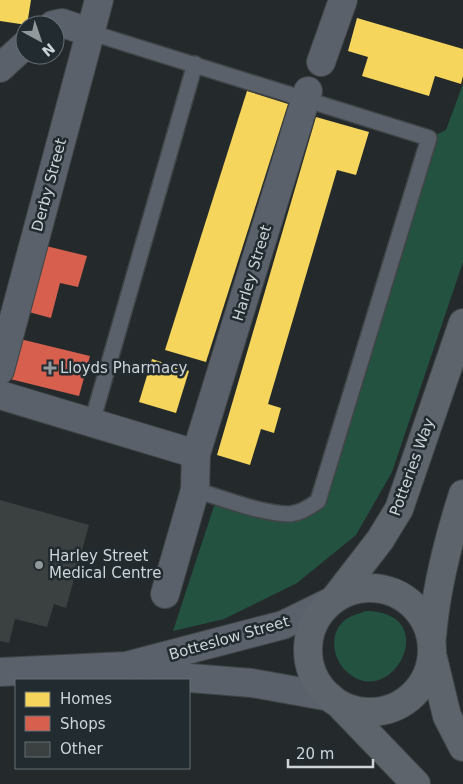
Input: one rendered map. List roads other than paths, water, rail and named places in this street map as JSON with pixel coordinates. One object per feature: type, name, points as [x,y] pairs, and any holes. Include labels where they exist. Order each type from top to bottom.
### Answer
[{"type":"highway","name":"Potteries Way","points":[[333,600],[380,540],[399,509],[463,323]]},
{"type":"highway","points":[[336,702],[363,713],[380,712],[401,705],[415,694],[427,676],[432,647],[435,599],[463,494]]},
{"type":"highway","points":[[416,784],[336,702],[322,691],[311,672],[307,648],[312,627],[333,600],[356,589],[387,589],[407,599],[423,616],[432,647],[447,716],[463,747]]},
{"type":"street","name":"Derby Street","points":[[0,370],[99,0]]},
{"type":"street","points":[[321,62],[343,0]]},
{"type":"street","points":[[65,24],[89,32]]},
{"type":"street","points":[[0,68],[15,54]]},
{"type":"street","name":"Harley Street","points":[[165,594],[194,490],[196,454],[307,95]]},
{"type":"street","points":[[0,394],[196,454]]},
{"type":"street","name":"Botteslow Street","points":[[0,672],[126,666],[284,625],[333,600]]},
{"type":"street","name":"Botteslow Street","points":[[126,666],[190,678],[252,683],[336,702]]},
{"type":"lane","points":[[89,32],[307,95],[430,138],[318,501],[306,510],[291,514],[269,511],[194,490]]},
{"type":"lane","points":[[92,422],[196,64]]},
{"type":"place","name":"Lloyds Pharmacy","points":[[50,368]]},
{"type":"place","name":"Harley Street Medical Centre","points":[[39,565]]}]
